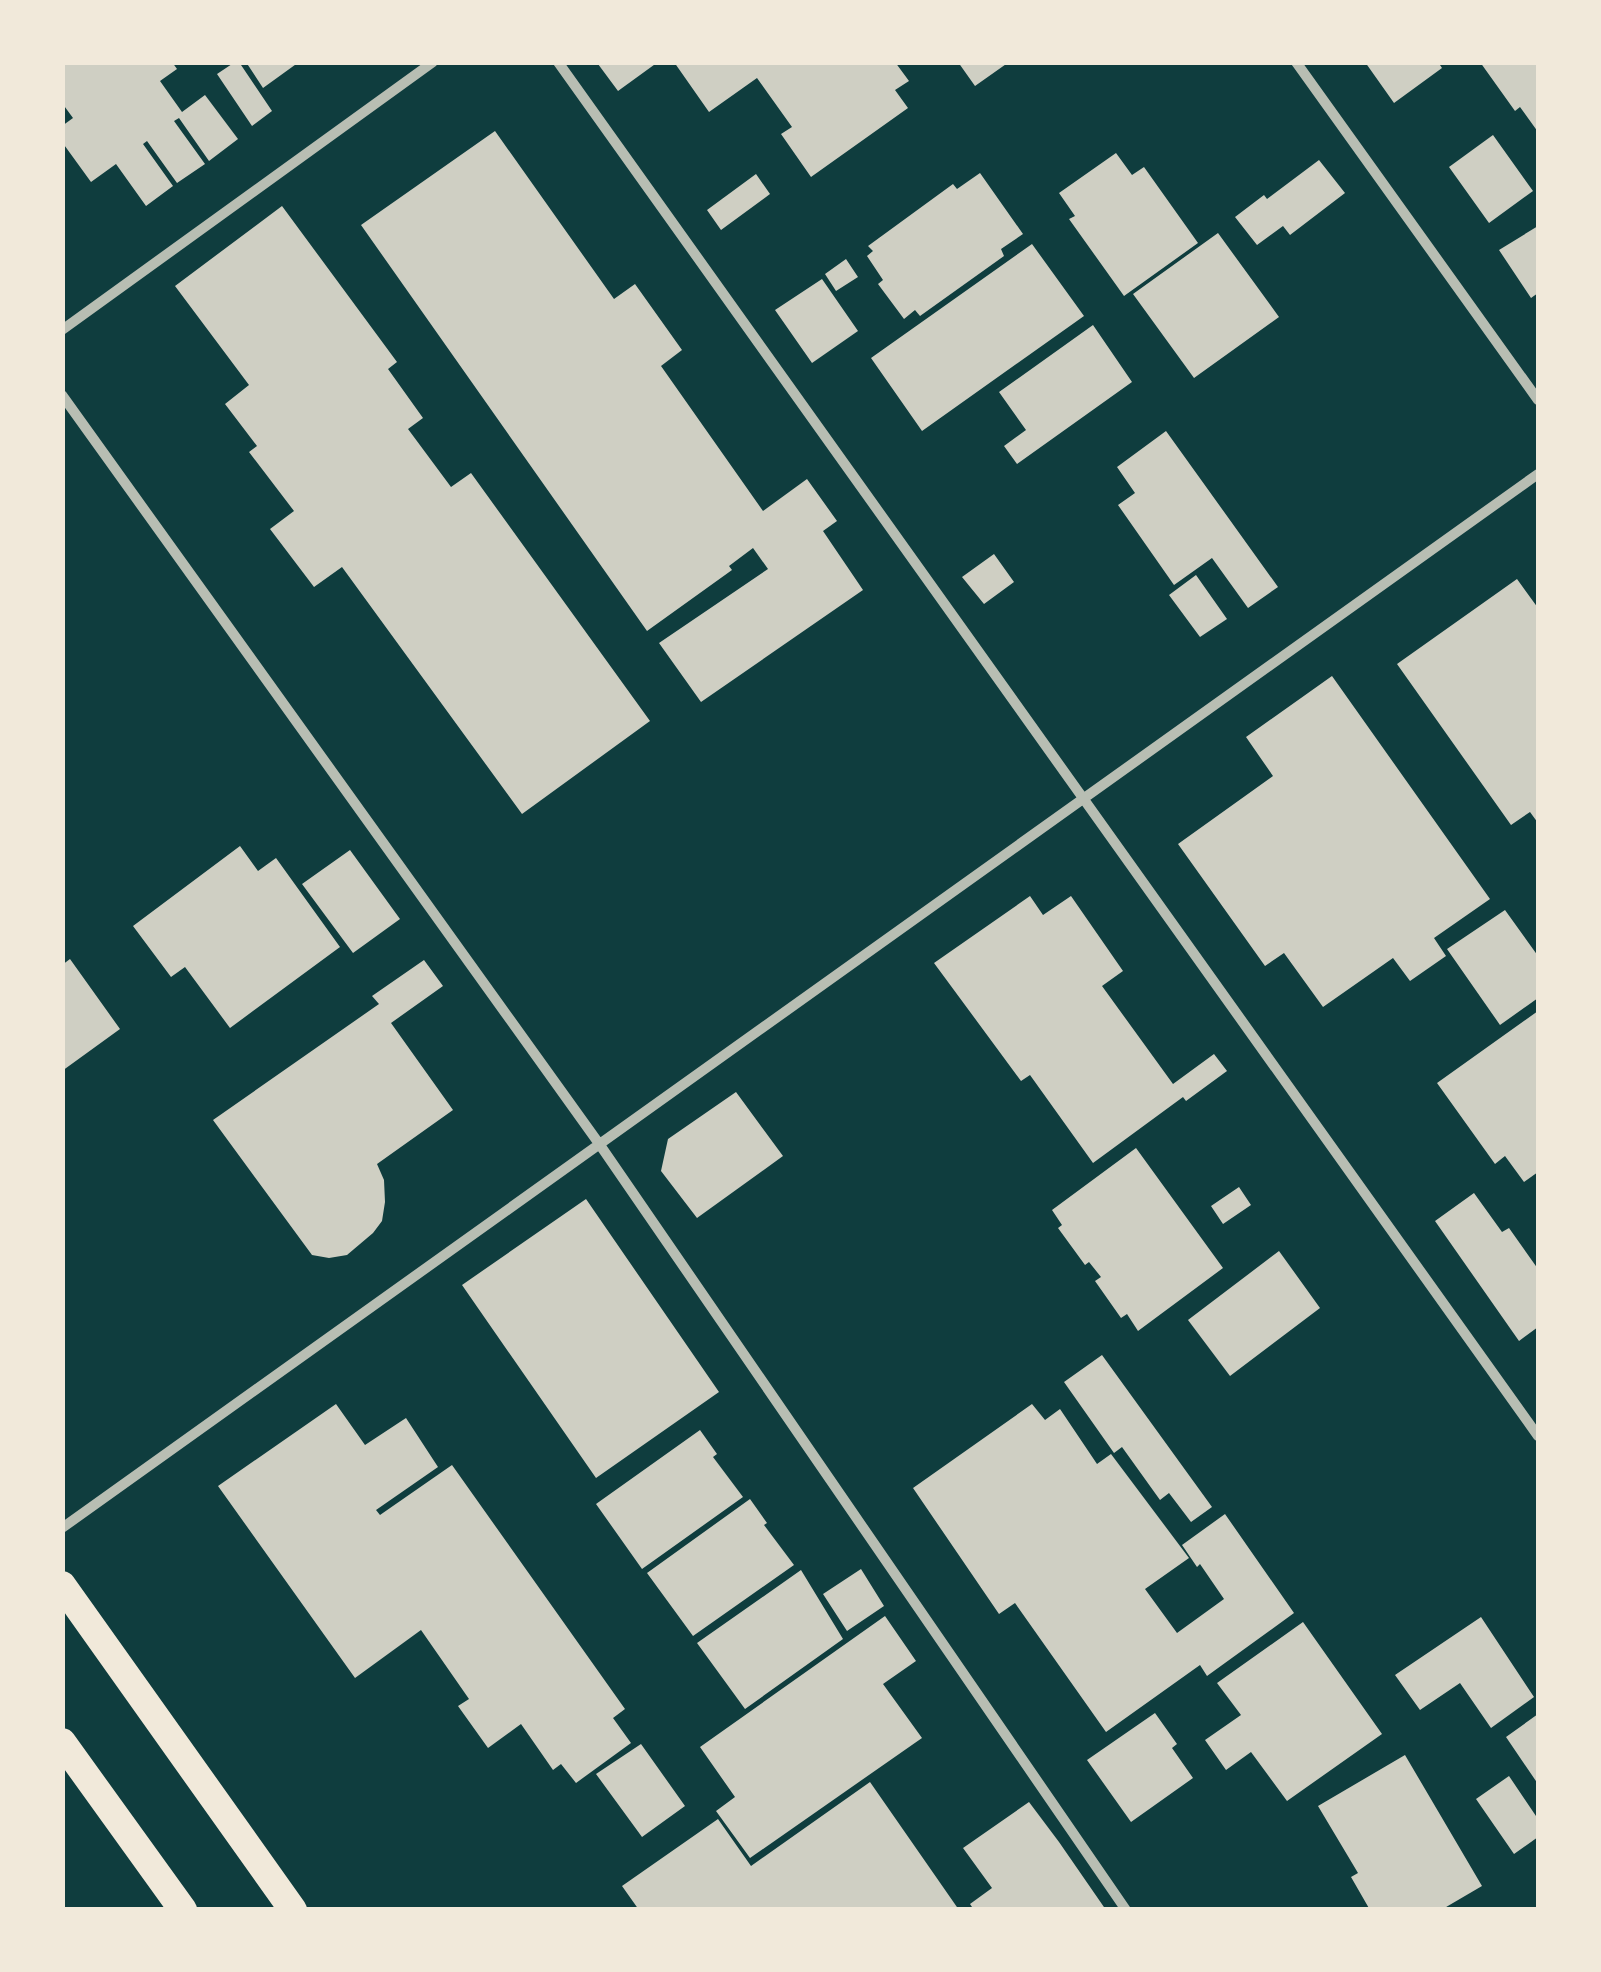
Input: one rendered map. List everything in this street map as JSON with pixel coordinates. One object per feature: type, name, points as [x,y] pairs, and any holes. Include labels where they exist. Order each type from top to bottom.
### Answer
[{"type":"highway","points":[[62,1585],[293,1910]]},
{"type":"highway","points":[[62,1742],[183,1910]]},
{"type":"street","points":[[62,330],[434,62]]},
{"type":"street","points":[[558,62],[1538,1436]]},
{"type":"street","points":[[1296,62],[1538,400]]},
{"type":"street","points":[[62,395],[600,1145],[1126,1910]]},
{"type":"street","points":[[62,1528],[1538,474]]},
{"type":"building","points":[[62,62],[172,62],[177,69],[160,81],[182,112],[205,95],[238,139],[209,161],[179,118],[174,121],[205,164],[177,183],[147,141],[143,144],[173,186],[146,206],[116,164],[91,182],[62,142],[62,126],[73,118],[62,103]]},
{"type":"building","points":[[239,62],[272,111],[252,126],[217,74]]},
{"type":"building","points":[[246,62],[299,62],[263,88]]},
{"type":"building","points":[[600,62],[658,62],[618,91]]},
{"type":"building","points":[[674,62],[895,62],[909,81],[895,90],[908,108],[811,177],[781,134],[792,127],[757,78],[709,112]]},
{"type":"building","points":[[958,62],[1009,62],[975,86]]},
{"type":"building","points":[[1365,62],[1438,62],[1442,68],[1394,103]]},
{"type":"building","points":[[1480,62],[1538,62],[1538,132],[1520,107],[1515,111]]},
{"type":"building","points":[[495,131],[614,299],[635,284],[682,350],[661,366],[763,511],[807,479],[837,521],[823,531],[863,590],[701,702],[659,643],[768,569],[753,548],[729,566],[732,570],[647,631],[361,225]]},
{"type":"building","points":[[1493,135],[1533,191],[1489,223],[1449,167]]},
{"type":"building","points":[[1116,153],[1132,175],[1144,167],[1198,243],[1124,296],[1069,219],[1075,216],[1059,193]]},
{"type":"building","points":[[1319,160],[1345,193],[1290,235],[1283,226],[1257,245],[1235,217],[1264,195],[1267,199]]},
{"type":"building","points":[[980,173],[1023,234],[1001,249],[1004,256],[920,316],[915,310],[904,319],[878,284],[883,280],[867,256],[873,251],[868,246],[953,184],[957,189]]},
{"type":"building","points":[[756,174],[770,194],[721,230],[707,210]]},
{"type":"building","points":[[282,206],[397,362],[388,369],[423,418],[408,429],[451,487],[471,473],[650,721],[522,814],[342,567],[314,587],[270,529],[294,511],[249,452],[257,446],[225,404],[249,385],[175,286]]},
{"type":"building","points":[[1538,226],[1538,293],[1531,298],[1499,250]]},
{"type":"building","points":[[1218,233],[1279,317],[1194,378],[1133,294]]},
{"type":"building","points":[[1032,244],[1084,316],[922,431],[871,358]]},
{"type":"building","points":[[846,259],[858,277],[836,291],[825,274]]},
{"type":"building","points":[[822,279],[858,331],[812,363],[775,310]]},
{"type":"building","points":[[1093,325],[1132,382],[1017,464],[1004,446],[1026,430],[999,392]]},
{"type":"building","points":[[1166,431],[1278,587],[1248,608],[1212,558],[1174,585],[1118,505],[1135,493],[1117,467]]},
{"type":"building","points":[[994,554],[1014,582],[984,604],[962,577]]},
{"type":"building","points":[[1196,575],[1227,619],[1200,637],[1169,595]]},
{"type":"building","points":[[1517,579],[1538,608],[1538,823],[1530,812],[1511,825],[1397,664]]},
{"type":"building","points":[[1332,676],[1490,899],[1434,938],[1446,956],[1410,981],[1393,958],[1323,1007],[1284,953],[1265,966],[1178,844],[1273,776],[1246,737]]},
{"type":"building","points":[[240,846],[258,871],[276,858],[340,947],[230,1028],[185,967],[171,977],[133,926]]},
{"type":"building","points":[[350,850],[400,919],[353,953],[302,884]]},
{"type":"building","points":[[1030,896],[1043,915],[1071,896],[1123,971],[1102,986],[1173,1084],[1214,1054],[1227,1071],[1186,1101],[1183,1097],[1093,1163],[1030,1075],[1021,1081],[934,963]]},
{"type":"building","points":[[1505,910],[1538,956],[1538,998],[1500,1025],[1447,949]]},
{"type":"building","points":[[70,959],[120,1029],[62,1071],[62,965]]},
{"type":"building","points":[[424,960],[443,986],[391,1023],[453,1110],[377,1164],[384,1180],[385,1202],[382,1221],[373,1233],[347,1255],[312,1255],[213,1120],[379,1004],[372,996]]},
{"type":"building","points":[[1538,1011],[1538,1172],[1524,1182],[1505,1156],[1495,1164],[1437,1083]]},
{"type":"building","points":[[736,1092],[783,1156],[697,1218],[661,1171],[668,1139]]},
{"type":"building","points":[[1136,1148],[1223,1268],[1138,1331],[1127,1314],[1121,1318],[1095,1281],[1101,1277],[1089,1262],[1085,1265],[1058,1228],[1062,1225],[1052,1210]]},
{"type":"building","points":[[1239,1187],[1251,1205],[1223,1224],[1211,1206]]},
{"type":"building","points":[[1474,1193],[1502,1232],[1509,1228],[1538,1269],[1538,1327],[1519,1341],[1435,1221]]},
{"type":"building","points":[[586,1199],[719,1392],[596,1478],[462,1285]]},
{"type":"building","points":[[1279,1251],[1320,1308],[1230,1376],[1188,1320]]},
{"type":"building","points":[[1102,1355],[1212,1507],[1191,1522],[1169,1493],[1160,1500],[1122,1447],[1114,1453],[1064,1382]]},
{"type":"building","points":[[336,1404],[365,1445],[406,1418],[438,1467],[376,1510],[380,1515],[452,1465],[625,1709],[613,1718],[631,1743],[576,1783],[561,1764],[553,1770],[521,1724],[488,1748],[458,1706],[469,1699],[421,1630],[355,1678],[218,1486]]},
{"type":"building","points":[[1032,1404],[1045,1420],[1060,1409],[1097,1464],[1111,1454],[1189,1558],[1145,1589],[1177,1633],[1224,1599],[1182,1545],[1225,1514],[1294,1613],[1207,1676],[1200,1665],[1106,1732],[1015,1603],[999,1614],[913,1488]]},
{"type":"building","points":[[700,1430],[717,1454],[713,1457],[743,1497],[642,1569],[596,1504]]},
{"type":"building","points":[[750,1499],[794,1565],[693,1636],[647,1573]]},
{"type":"building","points":[[861,1569],[884,1606],[847,1631],[823,1594]]},
{"type":"building","points":[[801,1570],[843,1639],[745,1709],[697,1643]]},
{"type":"building","points":[[885,1616],[916,1661],[883,1684],[922,1738],[750,1858],[716,1811],[735,1797],[700,1747]]},
{"type":"building","points":[[1481,1617],[1534,1697],[1491,1728],[1460,1683],[1420,1710],[1395,1675]]},
{"type":"building","points":[[1303,1622],[1382,1734],[1287,1801],[1251,1752],[1226,1770],[1205,1740],[1241,1715],[1217,1683]]},
{"type":"building","points":[[1155,1713],[1177,1744],[1172,1748],[1193,1778],[1131,1822],[1087,1760]]},
{"type":"building","points":[[1538,1714],[1538,1784],[1506,1737]]},
{"type":"building","points":[[641,1744],[685,1806],[642,1837],[596,1774]]},
{"type":"building","points":[[1405,1755],[1482,1886],[1441,1910],[1370,1910],[1351,1877],[1358,1873],[1318,1806]]},
{"type":"building","points":[[1509,1776],[1538,1819],[1538,1837],[1514,1854],[1476,1799]]},
{"type":"building","points":[[870,1782],[959,1910],[639,1910],[622,1886],[718,1819],[751,1866]]},
{"type":"building","points":[[1029,1802],[1106,1910],[974,1910],[970,1904],[992,1888],[963,1848]]}]
